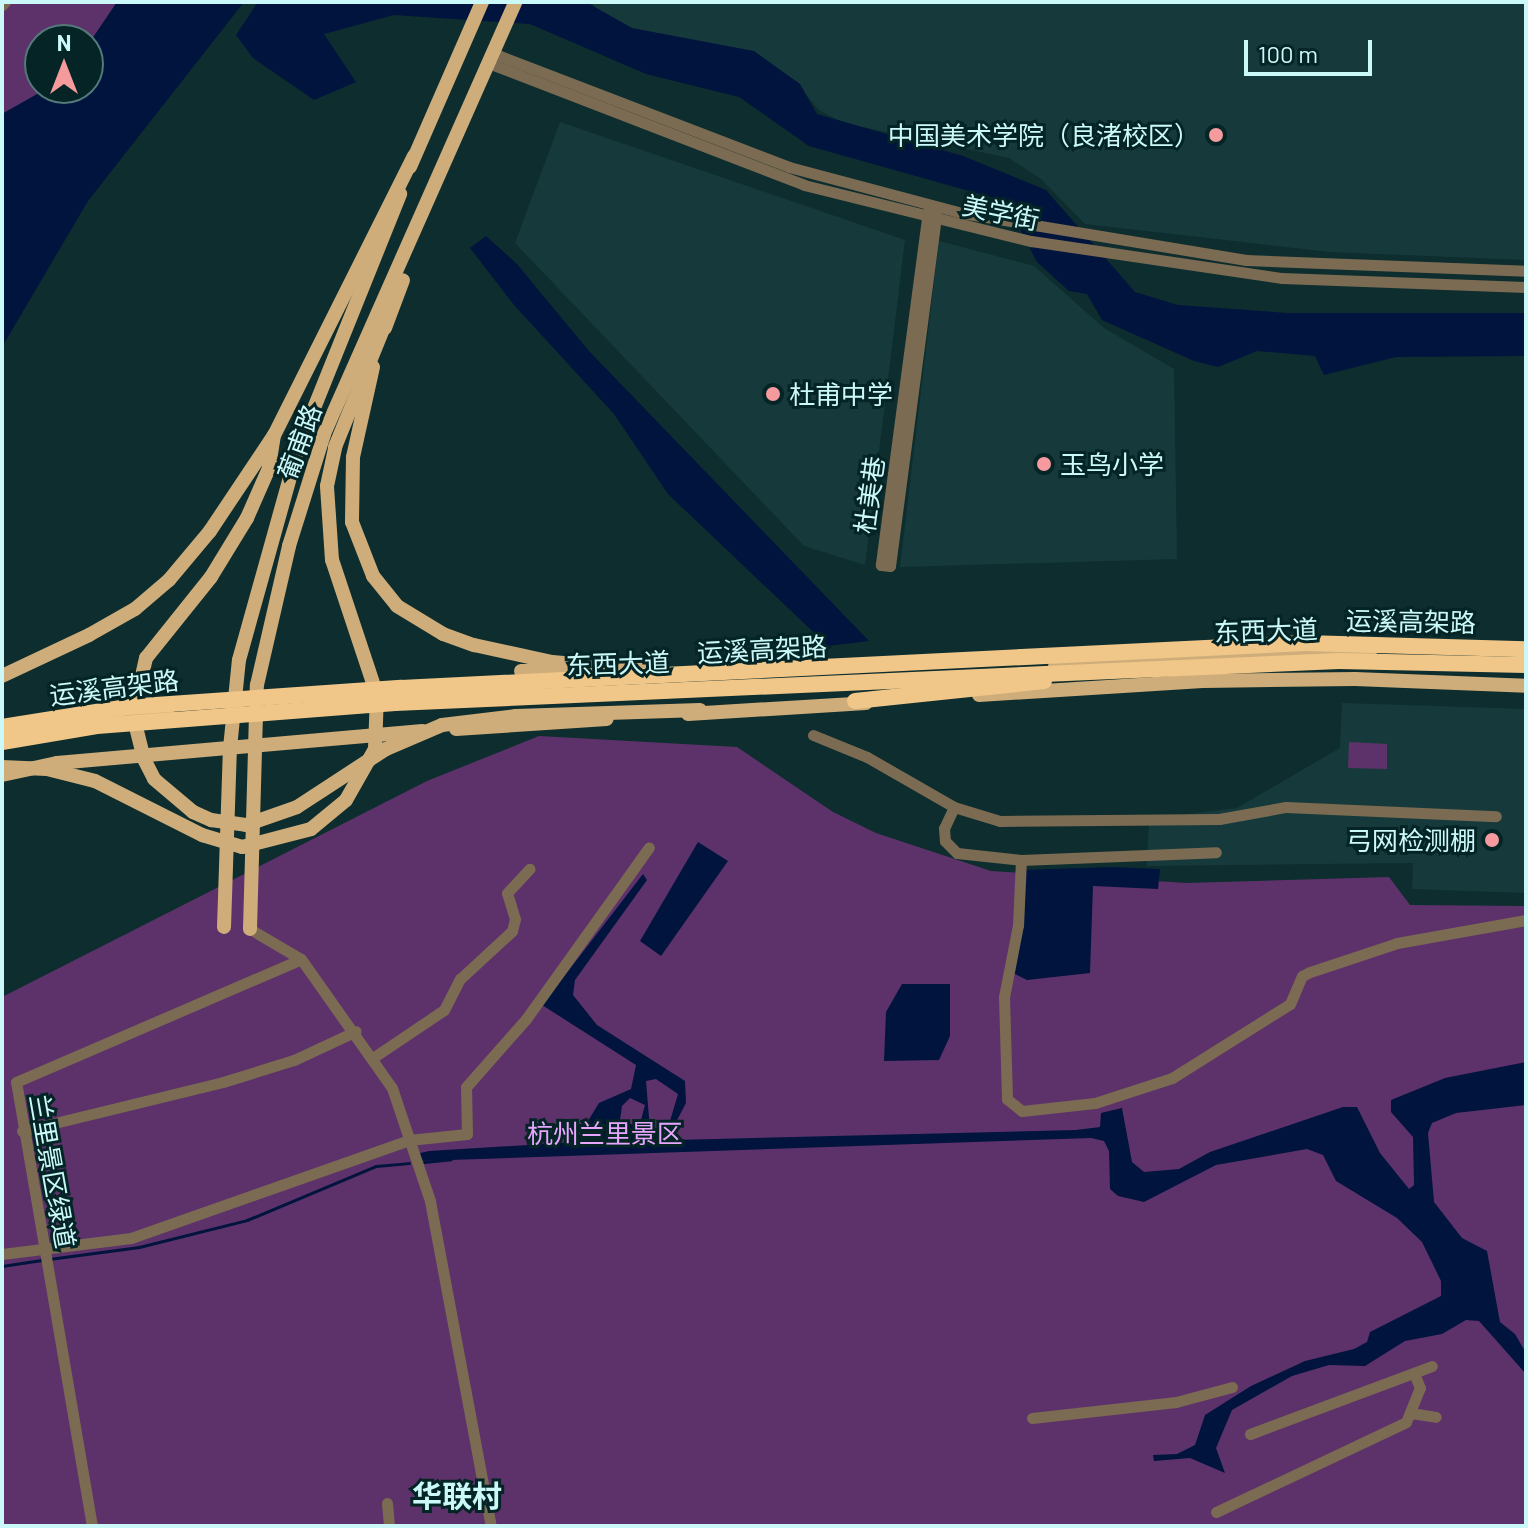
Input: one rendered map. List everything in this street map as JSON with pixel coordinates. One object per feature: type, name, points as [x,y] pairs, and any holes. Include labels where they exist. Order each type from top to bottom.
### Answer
[{"type":"highway","name":"运溪高架路","points":[[2,727],[127,707],[247,697],[1118,655],[1305,643],[1526,649]]},
{"type":"highway","points":[[850,664],[1118,655]]},
{"type":"highway","name":"运溪高架路","points":[[2,742],[97,726],[278,710],[1339,661],[1526,665]]},
{"type":"highway","points":[[855,701],[1120,673]]},
{"type":"main road","name":"葡甫路","points":[[224,927],[230,748],[239,660],[293,462],[414,156],[482,2]]},
{"type":"main road","name":"葡甫路","points":[[250,929],[257,704],[268,629],[324,434],[493,59],[515,2]]},
{"type":"main road","points":[[2,767],[47,769],[95,781],[202,835],[242,847],[311,829],[346,800],[375,749],[377,695],[332,560],[327,486],[335,447],[470,111]]},
{"type":"main road","points":[[2,676],[101,629],[169,580],[210,531],[274,435],[414,156]]},
{"type":"main road","points":[[388,317],[360,412],[349,493],[356,542],[383,590],[418,621],[474,645],[552,662],[662,670]]},
{"type":"main road","points":[[274,435],[269,468],[247,518],[211,577],[153,647],[135,691],[137,741],[154,779],[180,803],[211,820],[246,825],[278,816],[411,736],[467,720],[855,701]]},
{"type":"main road","name":"东西大道","points":[[2,735],[103,718],[257,704],[1331,652],[1526,657]]},
{"type":"main road","points":[[521,671],[850,664]]},
{"type":"main road","points":[[2,775],[57,763],[230,748],[1203,681],[1355,679],[1526,686]]},
{"type":"street","name":"美学街","points":[[493,59],[789,167],[933,206],[1246,260],[1526,271]]},
{"type":"street","name":"美学街","points":[[493,59],[804,185],[931,220],[1031,241],[1274,277],[1526,287]]},
{"type":"street","name":"杜美巷","points":[[931,220],[890,566],[881,565],[933,206]]},
{"type":"street","points":[[813,735],[867,757],[954,807],[1000,821],[1035,824],[1219,819],[1286,807],[1496,816]]},
{"type":"street","points":[[954,807],[944,828],[945,841],[957,853],[1021,860],[1216,852]]},
{"type":"street","points":[[2,1254],[44,1255],[131,1238],[409,1140],[467,1134],[466,1087],[526,1019],[649,847]]},
{"type":"street","points":[[1021,860],[1018,925],[1004,997],[1007,1099],[1013,1109],[1022,1111],[1095,1103],[1172,1078],[1290,1004],[1302,976],[1310,972],[1397,943],[1526,920]]},
{"type":"street","points":[[374,1057],[444,1010],[460,979],[512,931],[515,919],[507,893],[529,869]]},
{"type":"street","points":[[250,929],[301,959],[356,1031],[392,1088],[430,1201],[455,1315],[491,1526]]},
{"type":"street","name":"兰里景区绿道","points":[[92,1526],[16,1082],[301,959]]},
{"type":"street","points":[[22,1131],[223,1082],[294,1060],[356,1031]]},
{"type":"street","points":[[1250,1434],[1432,1366]]},
{"type":"street","points":[[1216,1512],[1406,1422],[1420,1388],[1414,1373]]},
{"type":"street","points":[[1032,1418],[1176,1402],[1232,1387]]},
{"type":"street","points":[[1411,1413],[1436,1417]]},
{"type":"street","points":[[387,1503],[389,1526]]},
{"type":"shaded area","name":"中国美术学院（良渚校区）","points":[[591,2],[1526,2],[1526,260],[1330,252],[1085,224],[1041,179],[1009,158],[844,123],[819,110],[795,81],[647,36],[601,15]]},
{"type":"shaded area","name":"杜甫中学","points":[[560,122],[905,240],[865,565],[804,546],[515,243]]},
{"type":"shaded area","name":"玉鸟小学","points":[[939,241],[1034,266],[1104,328],[1174,369],[1177,559],[900,567]]},
{"type":"shaded area","points":[[1342,703],[1526,709],[1526,893],[1412,889],[1413,863],[1147,866],[1149,819],[1237,808],[1340,748]]},
{"type":"green space","points":[[6,2],[117,2],[102,24],[24,24],[24,102],[2,114],[2,7]]},
{"type":"green space","name":"杭州兰里景区","points":[[539,736],[737,747],[833,812],[876,833],[991,871],[1187,883],[1389,877],[1410,905],[1526,906],[1526,1526],[2,1526],[2,997],[427,781]]},
{"type":"green space","points":[[1349,742],[1387,744],[1387,769],[1348,768]]},
{"type":"water","points":[[117,2],[244,2],[88,201],[2,347],[2,114],[24,102],[24,104],[104,104],[102,24]]},
{"type":"water","points":[[258,2],[586,2],[632,28],[754,51],[800,84],[817,114],[963,156],[1046,190],[1135,292],[1178,305],[1288,313],[1526,313],[1526,356],[1396,357],[1324,375],[1315,356],[1257,351],[1218,367],[1194,361],[1102,320],[1087,294],[1069,291],[1037,262],[1008,206],[994,198],[809,146],[739,97],[646,74],[530,24],[394,15],[324,34],[356,82],[314,100],[253,58],[236,35]]},
{"type":"water","points":[[486,236],[517,264],[588,350],[869,641],[828,646],[668,494],[614,414],[514,305],[470,248]]},
{"type":"water","points":[[698,842],[728,861],[661,956],[640,941]]},
{"type":"water","points":[[1160,869],[1158,889],[1093,886],[1090,973],[1027,980],[1013,973],[1025,870]]},
{"type":"water","points":[[643,874],[647,880],[575,980],[573,995],[597,1025],[685,1081],[686,1103],[675,1124],[670,1121],[678,1094],[656,1079],[646,1081],[650,1130],[675,1140],[1076,1130],[1100,1127],[1101,1113],[1122,1108],[1132,1162],[1144,1172],[1179,1169],[1210,1152],[1343,1107],[1357,1107],[1380,1153],[1409,1189],[1414,1185],[1413,1137],[1391,1112],[1391,1100],[1445,1078],[1526,1062],[1526,1105],[1456,1113],[1432,1123],[1428,1133],[1434,1202],[1462,1238],[1487,1251],[1500,1322],[1515,1334],[1526,1353],[1526,1374],[1479,1321],[1466,1320],[1442,1334],[1405,1341],[1365,1366],[1329,1365],[1292,1376],[1232,1410],[1216,1448],[1225,1473],[1190,1458],[1154,1461],[1153,1455],[1177,1454],[1195,1445],[1205,1415],[1251,1386],[1305,1361],[1354,1349],[1367,1342],[1370,1332],[1441,1296],[1441,1281],[1422,1242],[1397,1218],[1336,1181],[1323,1155],[1307,1149],[1216,1165],[1144,1202],[1118,1196],[1110,1189],[1109,1151],[1104,1141],[1091,1138],[420,1161],[416,1154],[429,1151],[575,1142],[599,1103],[631,1089],[636,1065],[542,1005]],"holes":[[[630,1098],[645,1105],[639,1127],[620,1120],[622,1106]]]},
{"type":"water","points":[[902,984],[950,984],[950,1036],[939,1060],[884,1061],[886,1012]]},
{"type":"waterway","points":[[424,1162],[451,1159]]},
{"type":"waterway","points":[[49,1259],[139,1247],[247,1220],[376,1166],[409,1163]]},
{"type":"waterway","points":[[2,1266],[42,1260]]},
{"type":"place","name":"中国美术学院（良渚校区）","points":[[1216,135]]},
{"type":"place","name":"杜甫中学","points":[[773,394]]},
{"type":"place","name":"玉鸟小学","points":[[1044,464]]},
{"type":"place","name":"弓网检测棚","points":[[1492,840]]},
{"type":"district","name":"华联村","points":[[457,1495]]}]
